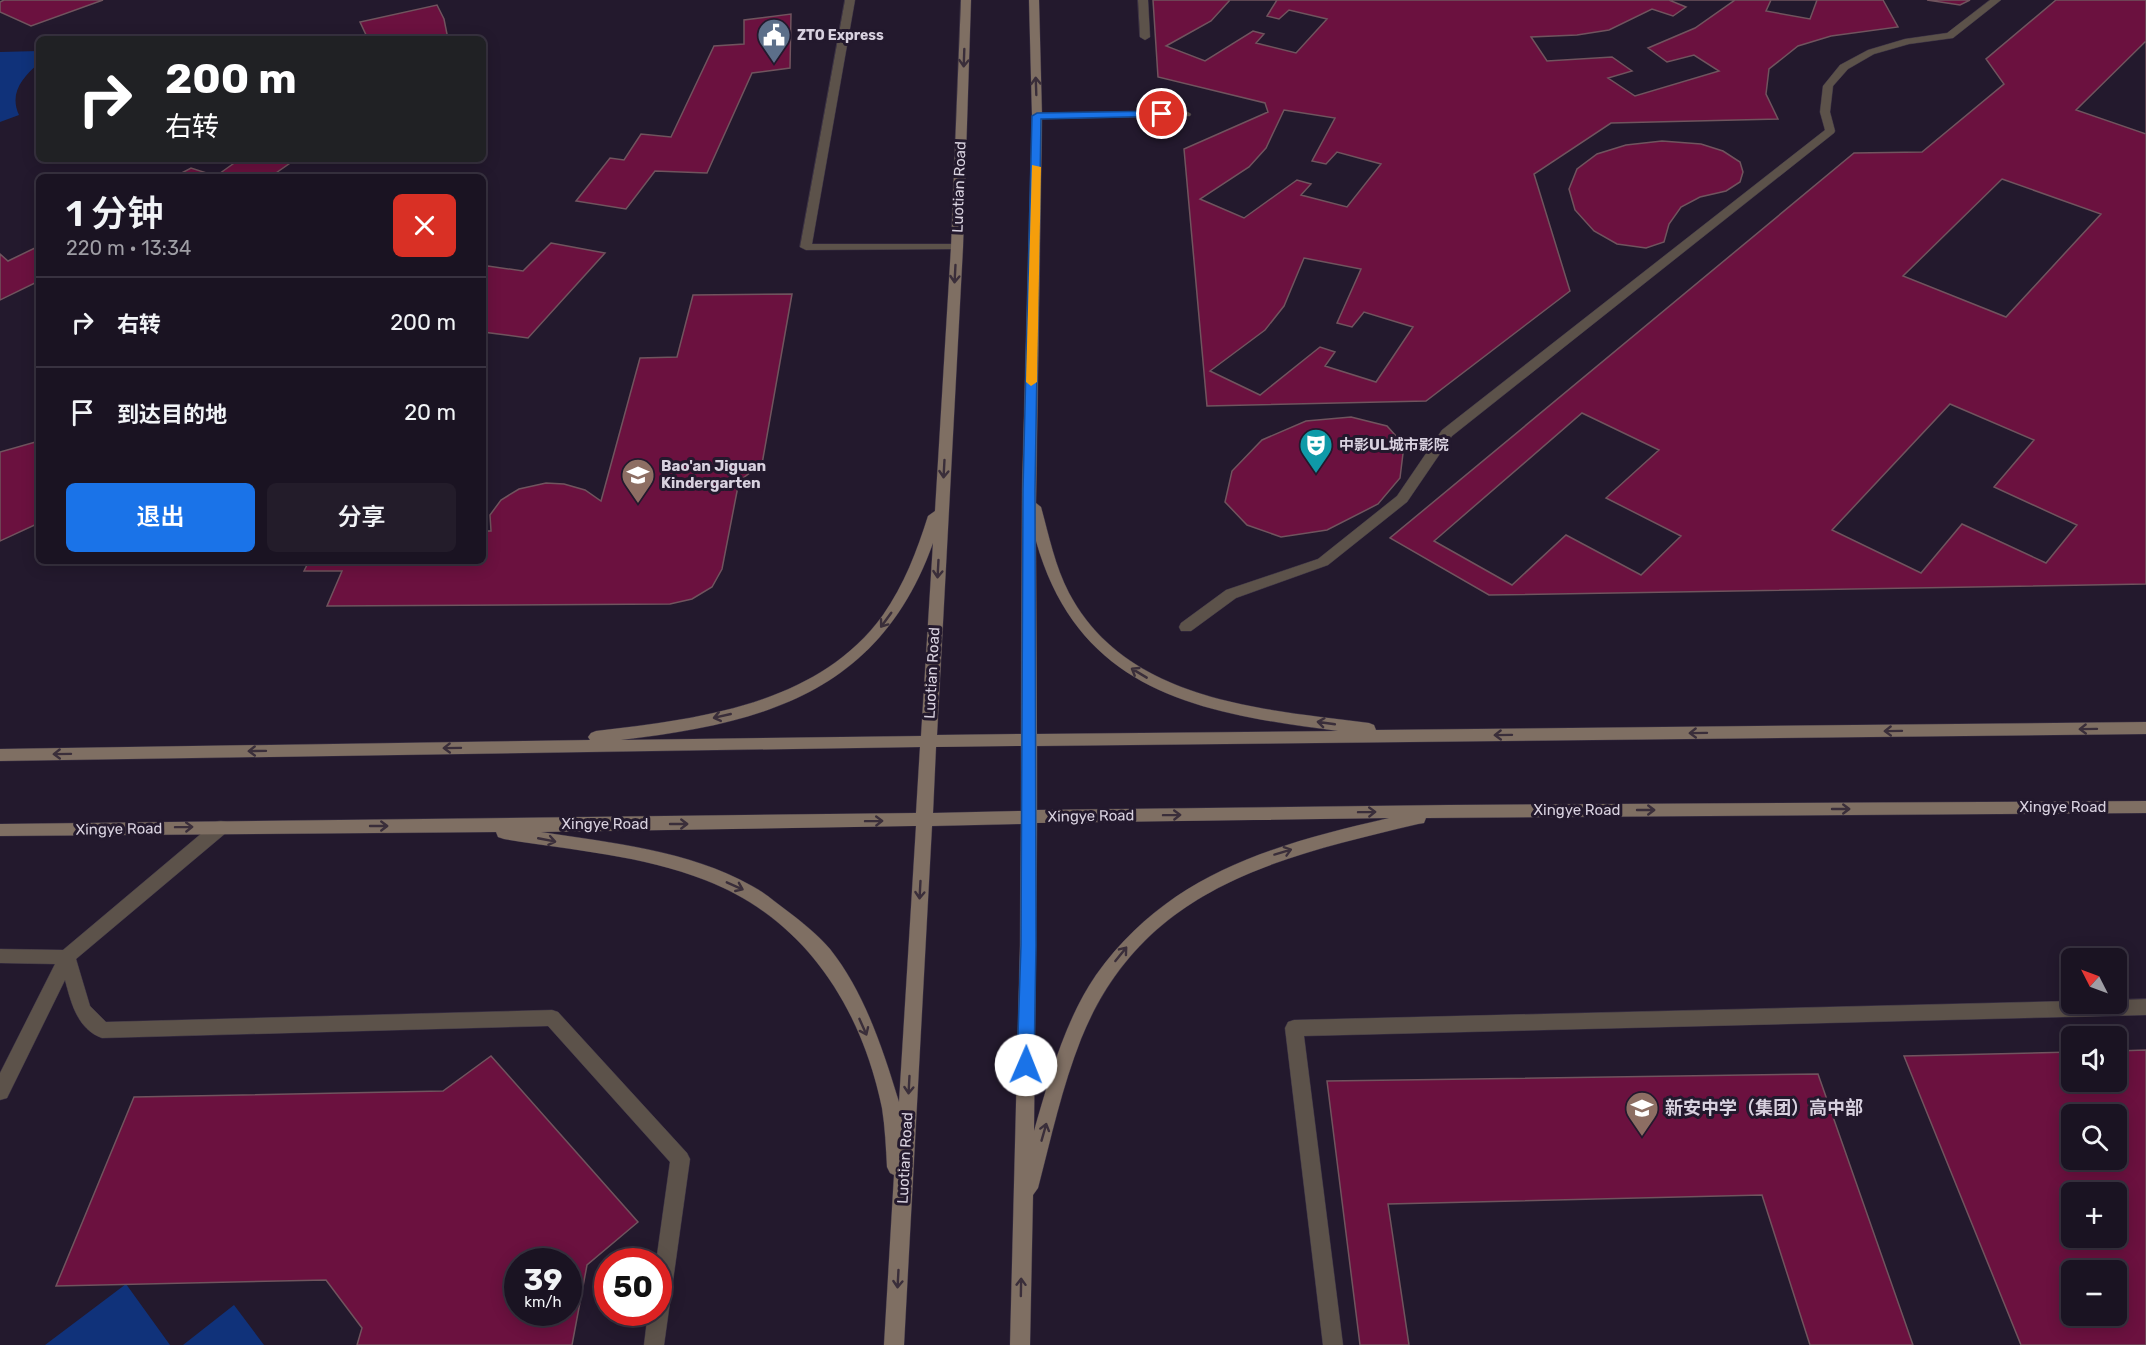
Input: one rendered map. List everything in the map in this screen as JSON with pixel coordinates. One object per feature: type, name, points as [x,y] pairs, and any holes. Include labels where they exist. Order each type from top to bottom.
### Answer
[{"type":"main road","name":"Luotian Road","points":[[894,1345],[957,247],[966,0]]},
{"type":"main road","points":[[1020,1345],[1029,817],[1029,490],[1037,116],[1034,0]]},
{"type":"main road","points":[[510,747],[683,725],[732,714],[787,696],[830,673],[864,647],[886,621],[908,588],[925,550],[942,490]]},
{"type":"main road","points":[[1029,490],[1049,558],[1064,597],[1087,630],[1132,669],[1159,685],[1191,697],[1245,710],[1425,736]]},
{"type":"main road","points":[[0,755],[1029,740],[2146,728]]},
{"type":"main road","name":"Xingye Road","points":[[0,830],[924,820],[1448,811],[2146,807]]},
{"type":"main road","points":[[1022,1208],[1073,1036],[1097,987],[1119,954],[1148,924],[1179,901],[1216,879],[1270,856],[1321,840],[1448,811]]},
{"type":"main road","points":[[468,825],[653,857],[698,871],[747,891],[800,930],[824,955],[848,993],[872,1045],[891,1108],[902,1210]]},
{"type":"street","points":[[850,0],[806,247],[957,247]]},
{"type":"street","points":[[1143,0],[1145,37]]},
{"type":"street","points":[[1186,627],[1231,594],[1323,562],[1402,500],[1447,433],[1830,131],[1825,112],[1828,86],[1844,67],[1872,52],[1908,41],[1950,36],[1996,0]]},
{"type":"street","points":[[1037,116],[1186,114]]},
{"type":"street","points":[[0,1092],[67,957],[221,827]]},
{"type":"street","points":[[0,956],[67,957]]},
{"type":"street","points":[[67,957],[82,1010],[102,1030],[552,1018],[680,1160],[654,1345]]},
{"type":"street","points":[[1333,1345],[1294,1028],[2146,1007]]},
{"type":"water","points":[[36,51],[36,66],[27,74],[16,93],[16,107],[19,115],[0,122],[0,52]]},
{"type":"water","points":[[126,1284],[170,1345],[45,1345]]},
{"type":"water","points":[[234,1305],[264,1345],[183,1345]]},
{"type":"building","points":[[4,0],[103,0],[31,26],[0,12],[0,2]]},
{"type":"building","points":[[1153,0],[1883,0],[1898,27],[1831,36],[1798,46],[1769,69],[1766,94],[1778,119],[1611,123],[1534,174],[1570,291],[1426,401],[1207,406],[1184,149],[1268,112],[1265,103],[1158,77]]},
{"type":"building","points":[[1230,0],[1277,0],[1267,16],[1279,19],[1289,10],[1327,19],[1296,53],[1256,43],[1264,34],[1253,31],[1205,61],[1166,46],[1211,21]]},
{"type":"building","points":[[1669,0],[1735,0],[1695,28],[1648,48],[1667,62],[1694,55],[1719,71],[1635,96],[1608,78],[1632,71],[1612,57],[1547,61],[1531,37],[1577,35],[1609,30],[1652,9],[1673,16],[1686,7]]},
{"type":"building","points":[[1771,0],[1817,0],[1810,19],[1766,11]]},
{"type":"building","points":[[1927,0],[1970,0],[1960,5]]},
{"type":"building","points":[[2056,0],[2146,0],[2146,584],[1489,595],[1390,538],[1854,153],[1922,152],[2004,84],[1986,59]]},
{"type":"building","points":[[437,5],[444,19],[447,36],[367,36],[360,22]]},
{"type":"building","points":[[791,14],[790,68],[752,73],[707,173],[655,171],[626,209],[576,201],[610,158],[624,160],[641,134],[671,137],[714,46],[744,44],[744,20]]},
{"type":"building","points":[[2146,41],[2146,134],[2076,110]]},
{"type":"building","points":[[1284,110],[1335,118],[1312,161],[1326,164],[1337,152],[1381,164],[1347,207],[1301,195],[1311,184],[1297,180],[1244,218],[1200,199],[1249,167],[1266,148]]},
{"type":"building","points":[[1662,141],[1701,144],[1723,151],[1740,162],[1743,172],[1740,182],[1726,191],[1700,197],[1681,207],[1669,224],[1664,242],[1646,248],[1617,244],[1594,231],[1575,210],[1569,189],[1577,169],[1597,154],[1626,145]]},
{"type":"building","points":[[236,162],[292,162],[274,174],[219,174]]},
{"type":"building","points":[[191,168],[210,174],[180,174]]},
{"type":"building","points":[[2002,179],[2101,214],[2006,317],[1903,276]]},
{"type":"building","points":[[551,243],[605,253],[528,338],[486,332],[486,268],[523,271]]},
{"type":"building","points":[[36,247],[36,282],[0,300],[0,254],[8,261]]},
{"type":"building","points":[[1304,258],[1361,269],[1337,323],[1352,327],[1364,312],[1413,327],[1376,382],[1325,366],[1335,352],[1320,347],[1260,395],[1210,371],[1265,330],[1284,306]]},
{"type":"building","points":[[792,294],[762,464],[739,481],[722,569],[712,587],[692,599],[670,604],[327,606],[342,571],[304,571],[308,564],[486,564],[486,531],[491,531],[490,515],[501,500],[519,489],[546,483],[564,484],[585,490],[601,501],[640,358],[677,357],[693,295]]},
{"type":"building","points":[[1950,404],[2034,440],[1994,487],[2077,525],[2046,563],[1962,524],[1921,573],[1832,530]]},
{"type":"building","points":[[1582,413],[1659,450],[1606,498],[1681,536],[1641,575],[1566,535],[1512,585],[1434,541]]},
{"type":"building","name":"中影UL城市影院","points":[[1351,417],[1387,426],[1404,445],[1400,478],[1378,504],[1327,530],[1281,537],[1247,525],[1225,502],[1232,471],[1262,440],[1306,421]]},
{"type":"building","points":[[36,442],[36,524],[0,541],[0,452]]},
{"type":"building","points":[[2146,1050],[2146,1345],[2021,1345],[1904,1056],[2061,1052],[2061,1092],[2127,1092],[2127,1051]]},
{"type":"building","points":[[491,1056],[638,1222],[607,1248],[594,1248],[594,1259],[587,1265],[582,1292],[582,1248],[504,1248],[504,1326],[576,1326],[572,1345],[357,1345],[362,1328],[326,1280],[56,1286],[134,1097],[443,1091]]},
{"type":"building","points":[[1818,1074],[1913,1345],[1810,1345],[1762,1195],[1388,1204],[1409,1345],[1360,1345],[1327,1081]]},
{"type":"slow traffic","points":[[1031,382],[1036,167]]},
{"type":"place","name":"ZTO Express","points":[[774,64]]},
{"type":"place","name":"中影UL城市影院","points":[[1316,474]]},
{"type":"place","name":"Bao'an Jiguan Kindergarten","points":[[638,504]]},
{"type":"place","name":"新安中学（集团）高中部","points":[[1642,1137]]},
{"type":"route","points":[[1026,1065],[1029,945],[1029,490],[1037,116],[1162,114]]}]
